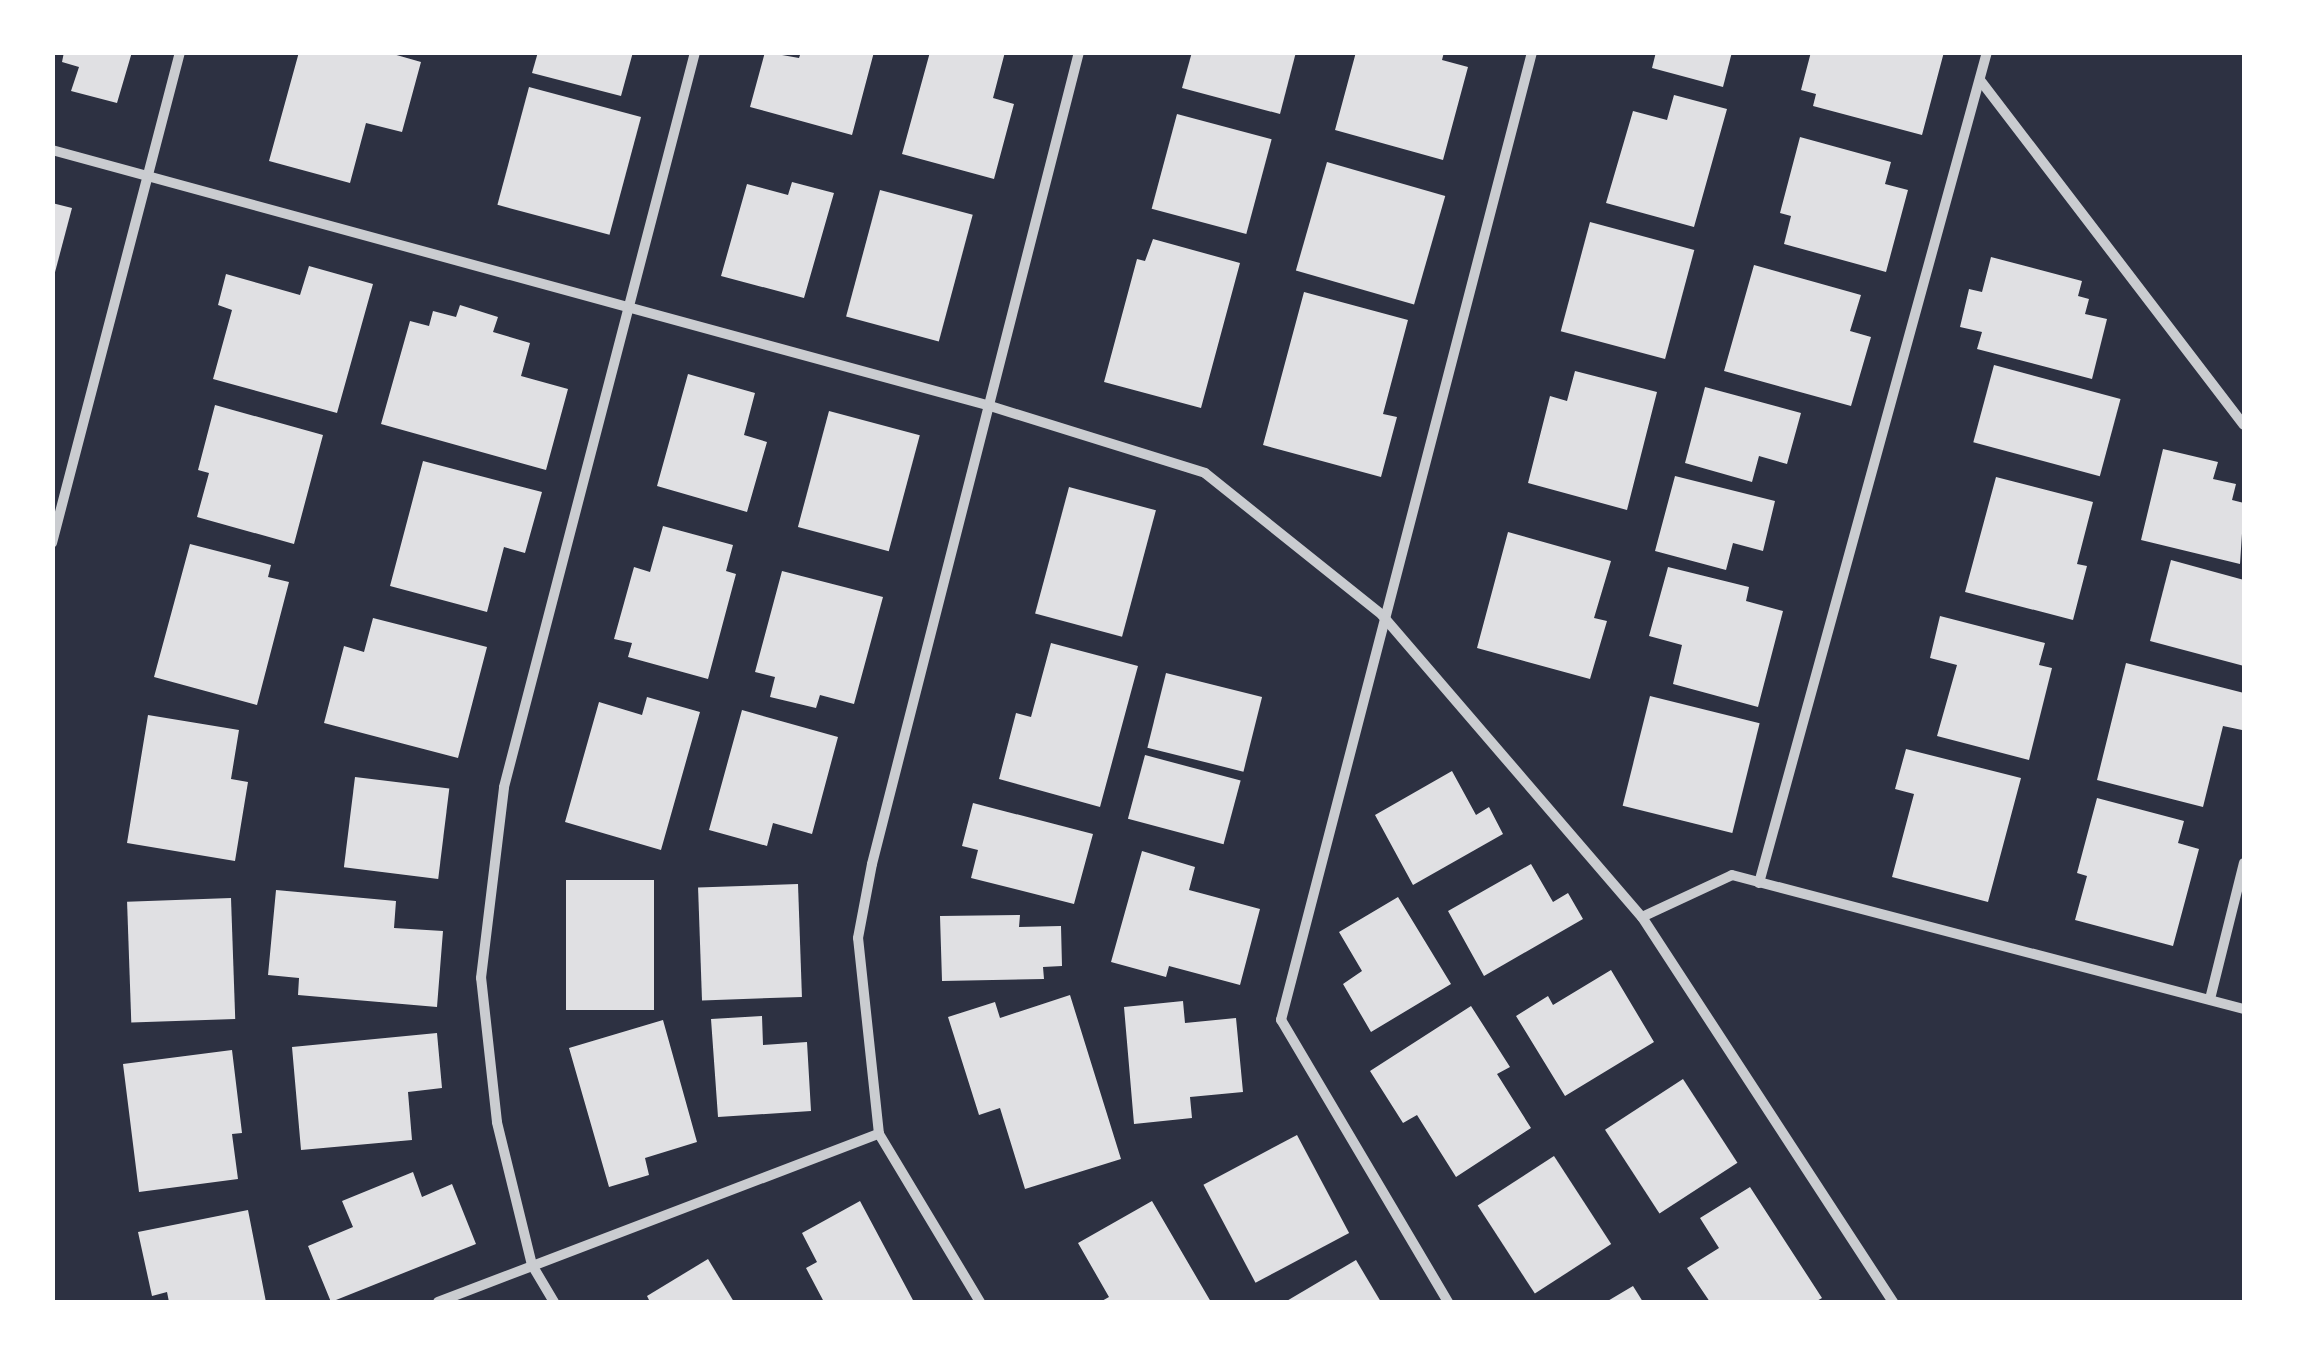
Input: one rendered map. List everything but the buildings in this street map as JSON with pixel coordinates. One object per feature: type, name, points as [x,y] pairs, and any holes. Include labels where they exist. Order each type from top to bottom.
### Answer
[{"type":"street","points":[[52,542],[180,52]]},
{"type":"street","points":[[554,1302],[532,1265],[497,1122],[481,978],[504,788],[695,52]]},
{"type":"street","points":[[980,1302],[879,1134],[858,938],[987,405],[1079,52]]},
{"type":"street","points":[[1448,1302],[1281,1020],[1382,614],[1532,52]]},
{"type":"street","points":[[1759,883],[1987,52]]},
{"type":"street","points":[[1980,80],[2244,425]]},
{"type":"street","points":[[52,150],[987,405],[1204,473],[1382,614],[1642,917],[1893,1302]]},
{"type":"street","points":[[2210,1000],[2244,863]]},
{"type":"street","points":[[1642,917],[1732,875],[2244,1009]]},
{"type":"street","points":[[438,1302],[879,1134]]}]
